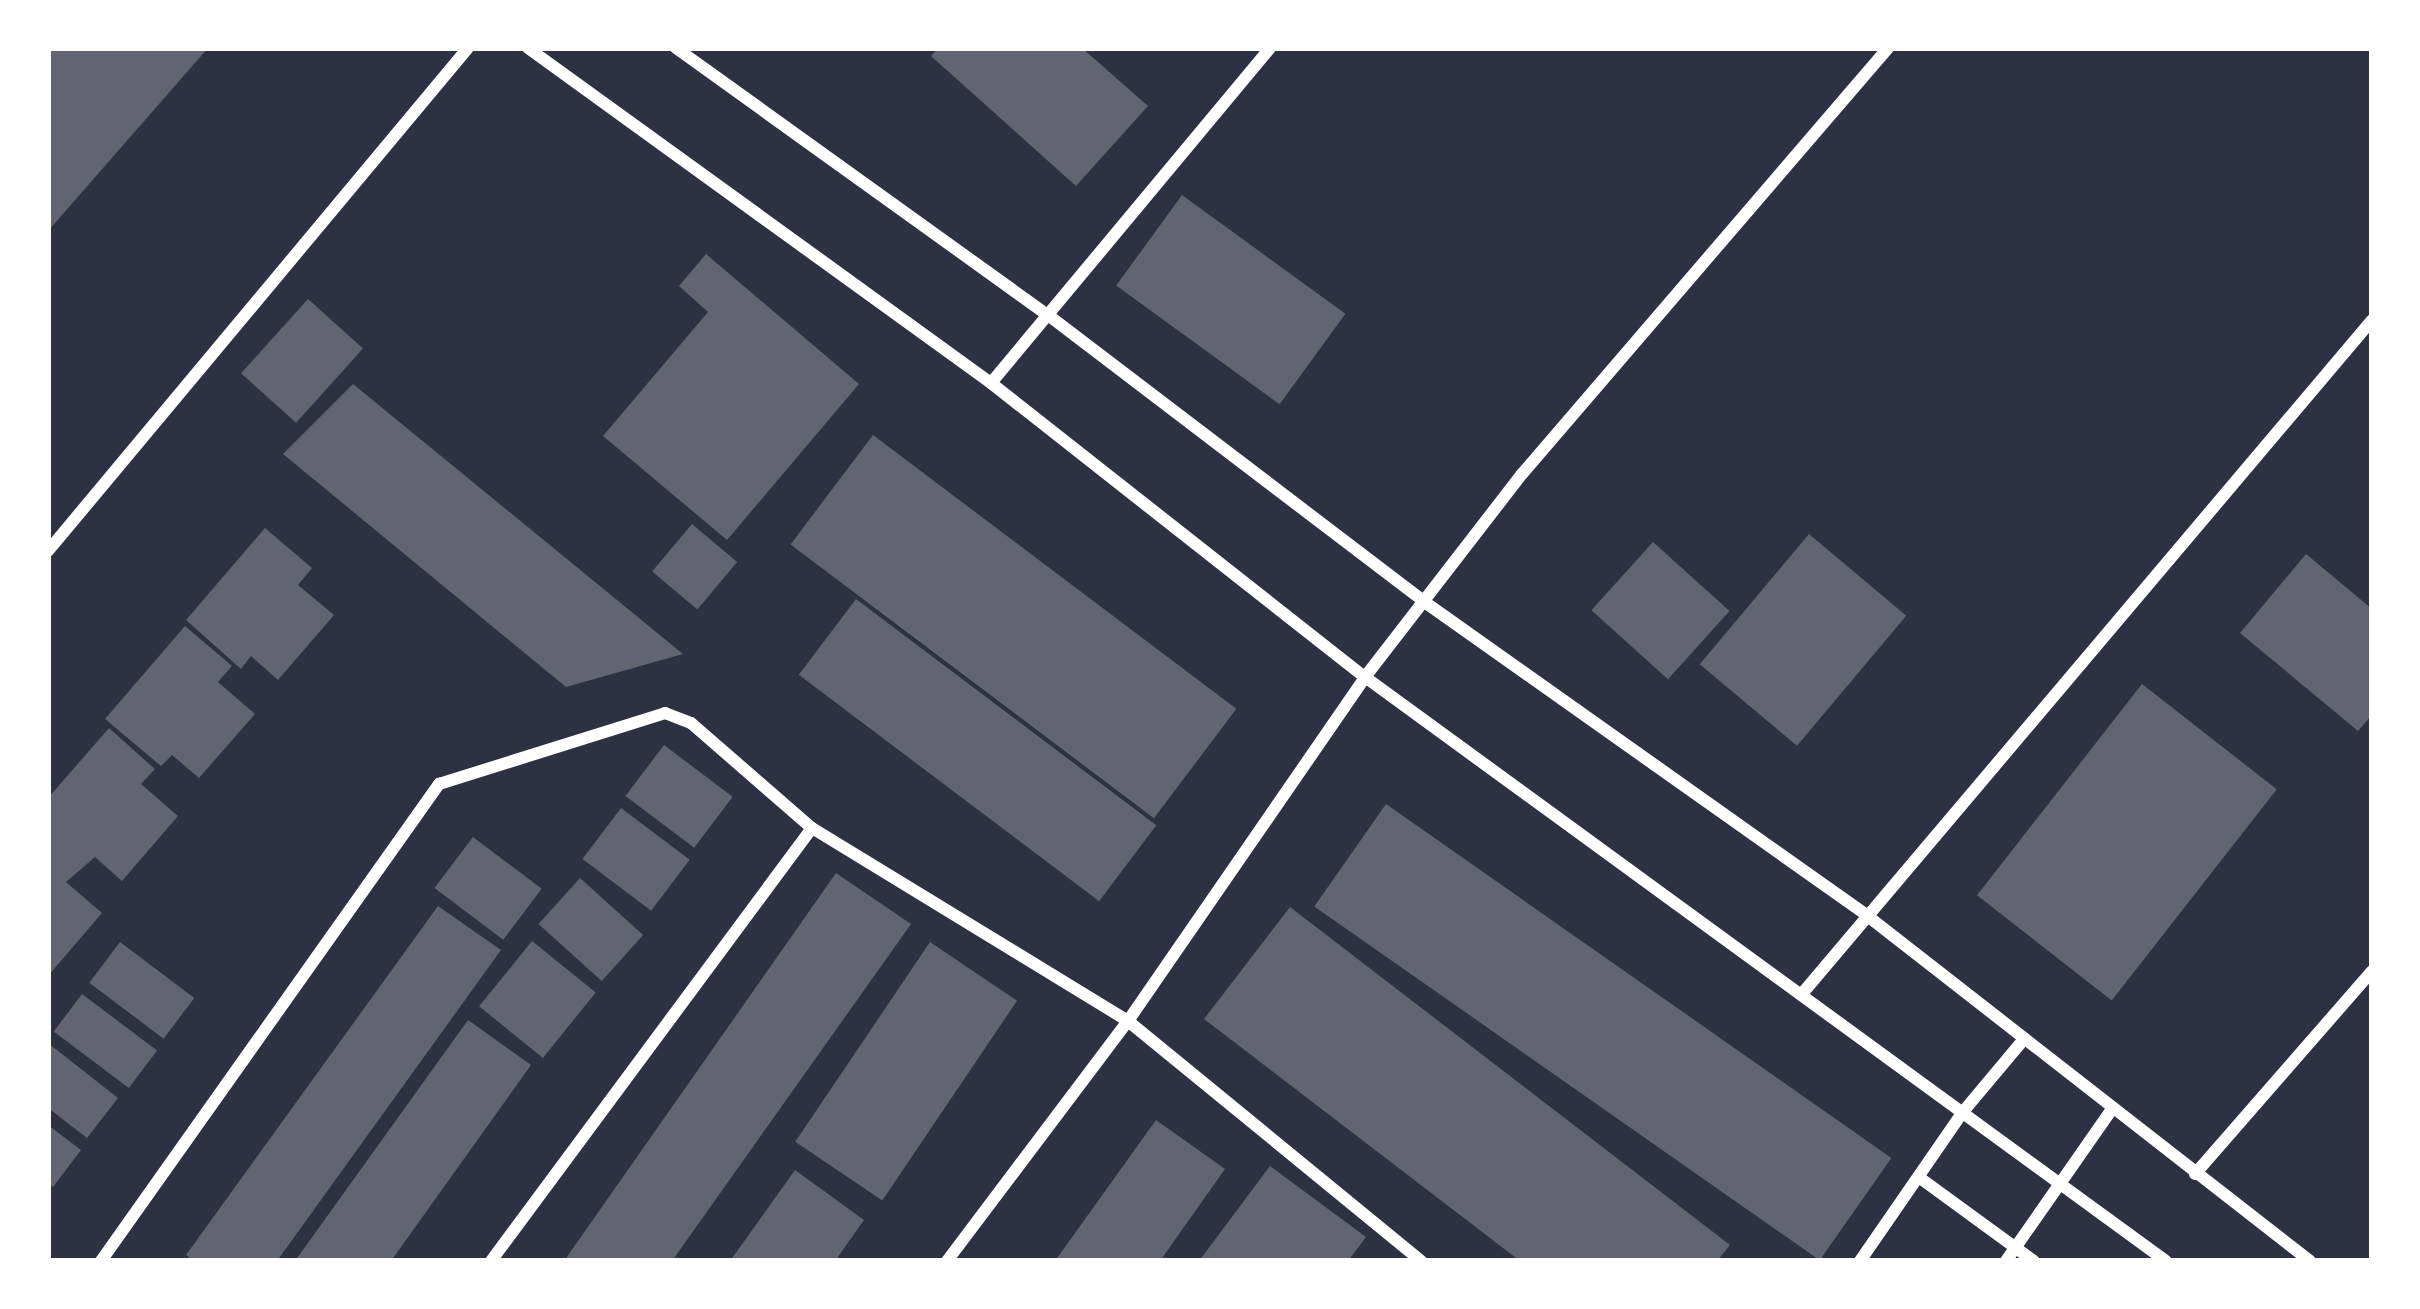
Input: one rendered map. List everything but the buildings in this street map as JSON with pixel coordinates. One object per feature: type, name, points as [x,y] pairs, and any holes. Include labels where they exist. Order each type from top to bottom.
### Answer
[{"type":"street","points":[[48,551],[468,48]]},
{"type":"street","points":[[528,48],[991,383],[1366,677],[2167,1261]]},
{"type":"street","points":[[676,48],[1048,315],[1426,603],[1865,914],[2310,1261]]},
{"type":"street","points":[[991,383],[1270,48]]},
{"type":"street","points":[[947,1261],[1128,1022],[1366,677],[1522,474],[1888,48]]},
{"type":"street","points":[[1801,995],[2372,320]]},
{"type":"street","points":[[100,1261],[439,784],[665,713],[691,723],[812,828],[1128,1022],[1421,1261]]},
{"type":"street","points":[[490,1261],[812,828]]},
{"type":"street","points":[[2195,1174],[2372,971]]},
{"type":"street","points":[[1860,1261],[1962,1113],[2024,1040]]},
{"type":"street","points":[[2006,1261],[2112,1109]]},
{"type":"street","points":[[1919,1178],[2034,1261]]}]
